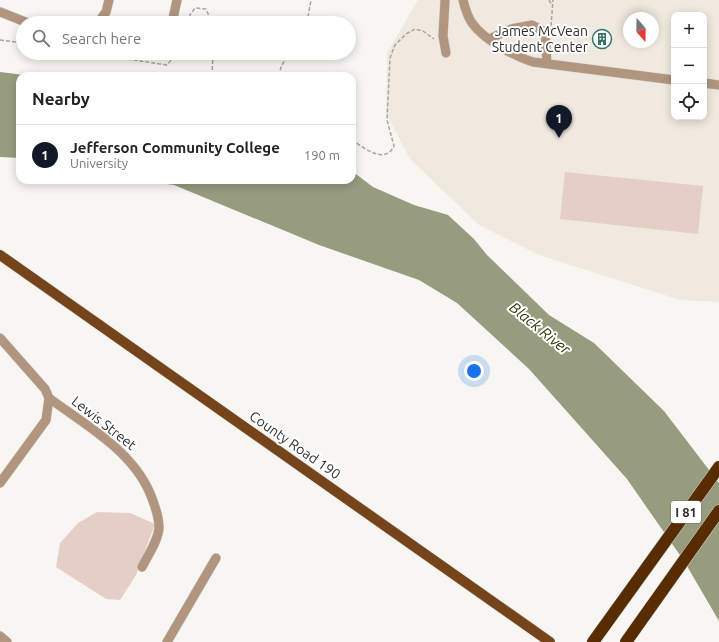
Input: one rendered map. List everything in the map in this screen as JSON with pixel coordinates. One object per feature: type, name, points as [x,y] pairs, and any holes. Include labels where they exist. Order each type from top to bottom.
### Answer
[{"type":"highway","name":"I 81","points":[[593,642],[655,559],[719,467]]},
{"type":"highway","name":"I 81","points":[[626,642],[672,580],[719,511]]},
{"type":"main road","name":"County Road 190","points":[[0,255],[550,642]]},
{"type":"street","points":[[103,16],[106,12],[109,0]]},
{"type":"street","points":[[174,16],[177,0]]},
{"type":"street","points":[[445,0],[443,36],[445,49]]},
{"type":"street","points":[[463,0],[468,16],[474,25],[489,39],[519,58],[547,64],[671,80]]},
{"type":"street","points":[[0,12],[16,18]]},
{"type":"street","points":[[489,39],[511,29],[532,24],[544,32],[547,64]]},
{"type":"street","points":[[707,83],[719,85]]},
{"type":"street","name":"Lewis Street","points":[[0,338],[45,389],[49,398],[125,456],[140,473],[149,489],[157,513],[159,528],[142,567]]},
{"type":"street","points":[[0,483],[46,420],[49,398]]},
{"type":"street","points":[[167,642],[216,558]]},
{"type":"street","points":[[0,636],[7,642]]},
{"type":"path","points":[[309,16],[312,0]]},
{"type":"path","points":[[549,0],[552,5]]},
{"type":"path","points":[[544,32],[550,27],[553,0]]},
{"type":"path","points":[[190,16],[195,8],[206,9],[209,16]]},
{"type":"path","points":[[356,142],[373,153],[384,156],[391,152],[394,146],[387,120],[390,58],[395,45],[406,34],[415,29],[423,31],[445,49]]},
{"type":"path","points":[[0,40],[16,42]]},
{"type":"path","points":[[133,60],[167,65],[171,60]]},
{"type":"path","points":[[212,72],[213,60]]},
{"type":"path","points":[[279,72],[285,60]]},
{"type":"shaded area","points":[[418,0],[719,0],[719,302],[680,300],[539,255],[479,225],[410,159],[386,113],[387,53]]},
{"type":"shaded area","points":[[565,172],[703,186],[698,234],[560,219]]},
{"type":"shaded area","points":[[97,512],[130,513],[155,524],[136,575],[120,600],[106,599],[56,567],[60,543],[78,523]]},
{"type":"water","points":[[0,72],[16,74],[16,158],[0,157]]},
{"type":"water","name":"Black River","points":[[356,174],[373,187],[414,205],[448,215],[474,239],[487,255],[549,315],[594,343],[664,411],[719,483],[719,621],[684,561],[627,479],[529,369],[457,303],[419,280],[319,245],[174,185],[167,184],[356,184]]},
{"type":"place","name":"James McVean Student Center","points":[[602,39]]},
{"type":"place","name":"Jefferson Community College","points":[[559,138]]}]
